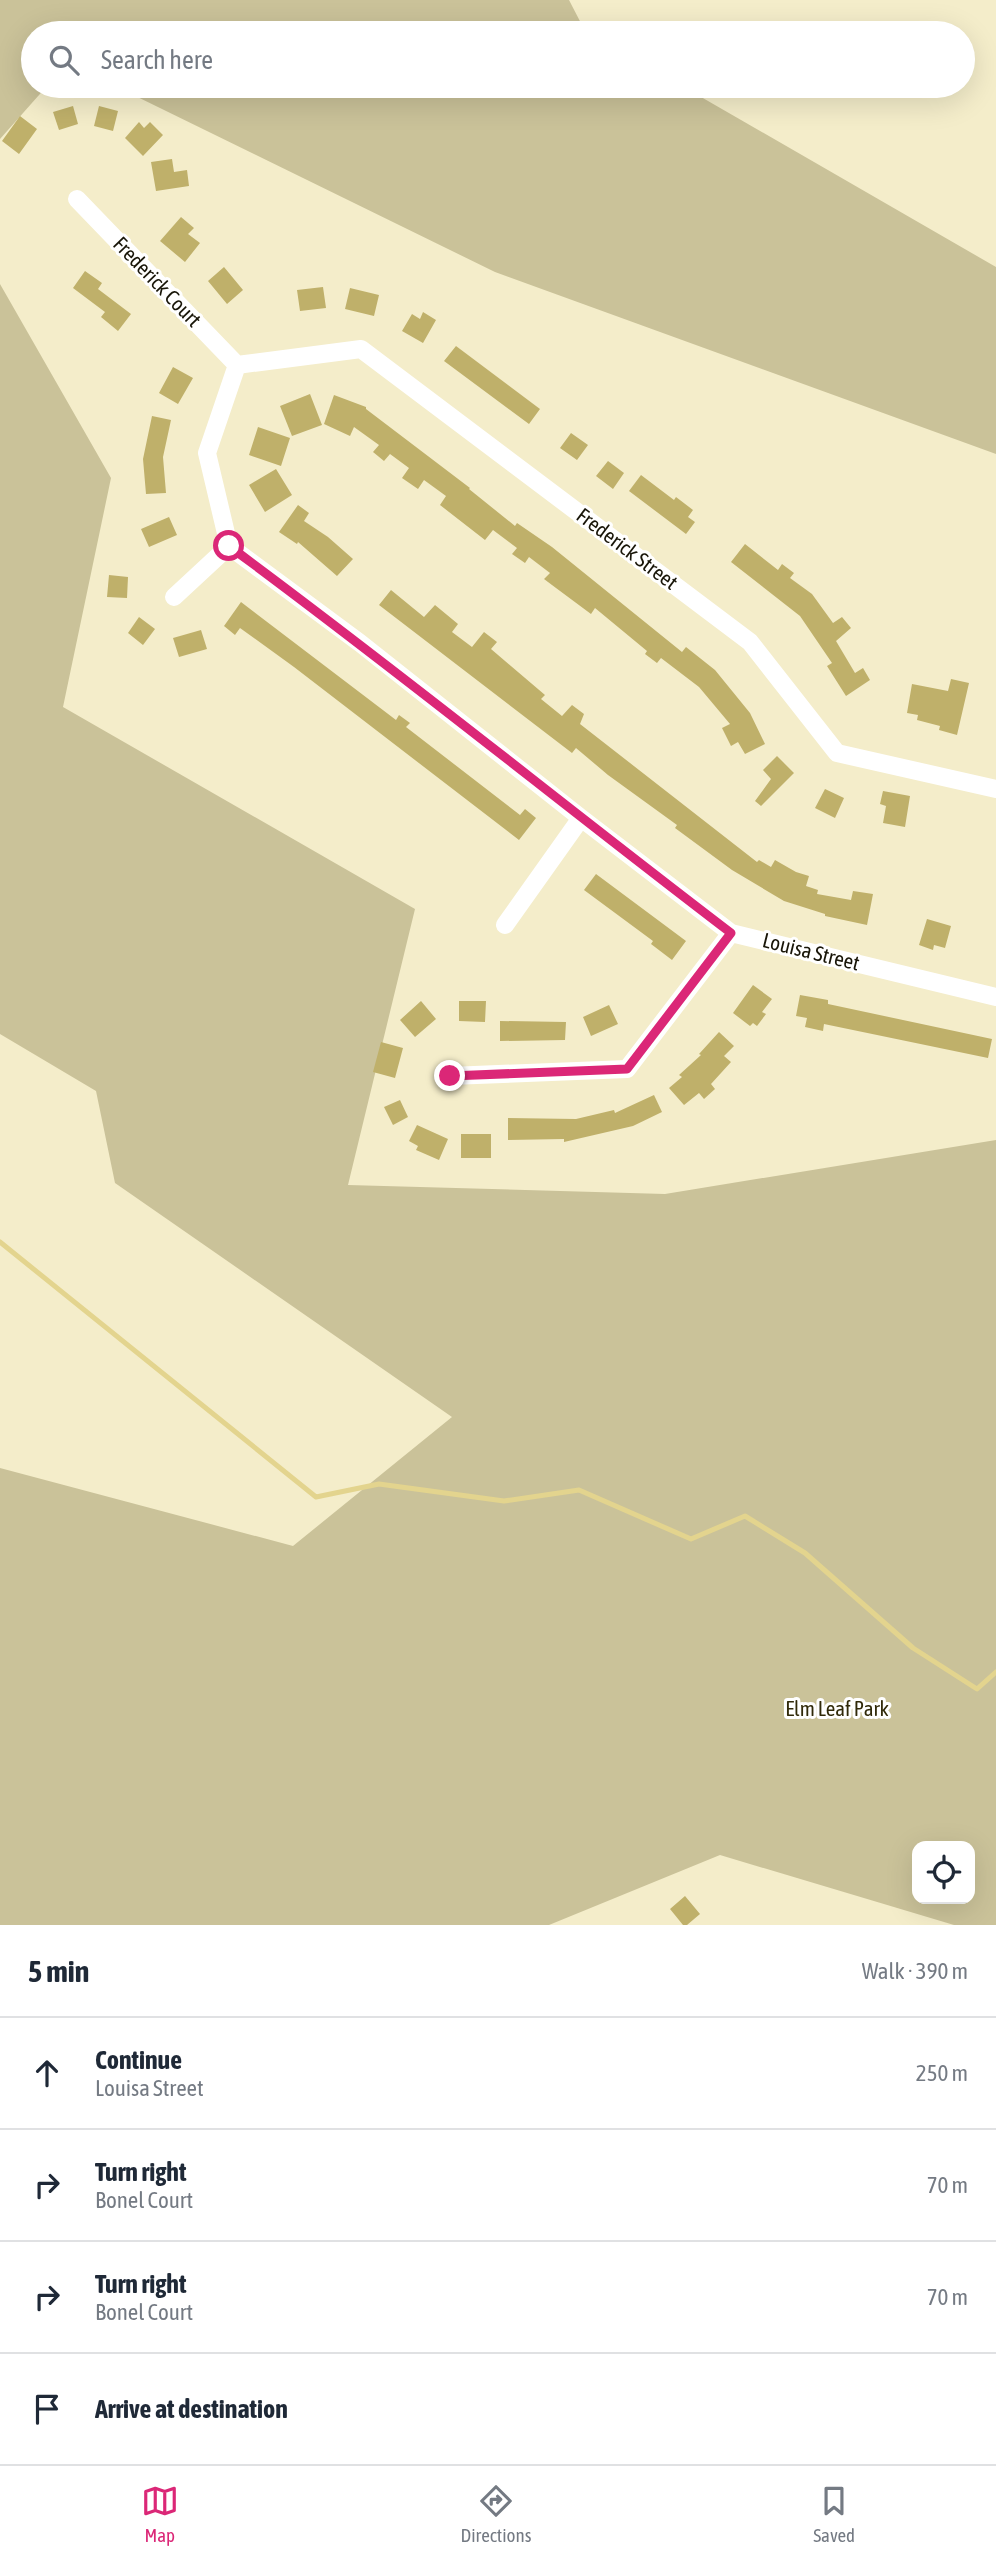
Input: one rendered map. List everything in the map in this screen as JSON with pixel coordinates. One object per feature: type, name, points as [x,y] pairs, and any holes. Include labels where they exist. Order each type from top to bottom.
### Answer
[{"type":"street","name":"Frederick Court","points":[[77,199],[237,365]]},
{"type":"street","name":"Frederick Street","points":[[237,365],[361,349],[750,642],[837,753],[996,789]]},
{"type":"street","points":[[174,597],[229,546],[207,453],[237,365]]},
{"type":"street","name":"Louisa Street","points":[[229,546],[360,643],[731,933],[996,997]]},
{"type":"street","points":[[505,925],[581,818]]},
{"type":"street","points":[[450,1076],[627,1069],[731,933]]},
{"type":"green space","points":[[0,0],[569,0],[580,21],[21,21],[21,98],[36,98],[0,139]]},
{"type":"green space","points":[[140,98],[703,98],[996,267],[996,454],[495,272]]},
{"type":"green space","name":"Elm Leaf Park","points":[[0,284],[111,478],[63,707],[415,909],[348,1185],[665,1194],[996,1140],[996,1925],[954,1925],[720,1855],[549,1925],[0,1925],[0,1468],[293,1546],[452,1417],[115,1183],[96,1091],[0,1034]]},
{"type":"building","points":[[73,106],[78,124],[59,130],[53,112]]},
{"type":"building","points":[[99,106],[118,111],[113,131],[94,126]]},
{"type":"building","points":[[20,116],[37,129],[19,154],[2,141]]},
{"type":"building","points":[[139,122],[144,128],[150,122],[163,135],[143,156],[125,138]]},
{"type":"building","points":[[172,159],[174,172],[187,170],[189,186],[156,191],[151,162]]},
{"type":"building","points":[[181,217],[194,228],[188,234],[200,243],[185,262],[160,241]]},
{"type":"building","points":[[224,267],[243,290],[227,304],[208,281]]},
{"type":"building","points":[[85,271],[102,283],[98,289],[131,314],[118,331],[101,317],[105,312],[73,288]]},
{"type":"building","points":[[323,287],[326,308],[300,311],[297,290]]},
{"type":"building","points":[[350,288],[379,295],[374,316],[345,309]]},
{"type":"building","points":[[423,312],[436,320],[423,343],[402,331],[412,314],[420,319]]},
{"type":"building","points":[[456,346],[540,409],[529,424],[444,361]]},
{"type":"building","points":[[173,367],[193,378],[178,404],[159,393]]},
{"type":"building","points":[[310,394],[322,425],[292,436],[280,406]]},
{"type":"building","points":[[334,395],[366,407],[515,526],[517,523],[552,547],[682,652],[686,647],[715,670],[750,713],[765,744],[745,754],[738,742],[731,746],[722,728],[730,724],[699,687],[661,658],[657,663],[645,654],[647,651],[595,608],[591,614],[544,579],[550,573],[529,557],[525,563],[512,554],[517,548],[493,530],[485,540],[440,505],[446,496],[424,480],[418,489],[402,478],[409,468],[390,454],[384,461],[373,452],[379,445],[354,427],[350,436],[324,424]]},
{"type":"building","points":[[152,416],[171,420],[163,457],[166,493],[146,494],[143,459]]},
{"type":"building","points":[[258,427],[290,438],[281,466],[249,455]]},
{"type":"building","points":[[571,433],[588,445],[577,460],[560,448]]},
{"type":"building","points":[[608,461],[624,473],[613,489],[596,476]]},
{"type":"building","points":[[276,469],[292,495],[265,512],[249,485]]},
{"type":"building","points":[[641,475],[674,500],[676,497],[693,510],[688,517],[695,522],[686,534],[629,491]]},
{"type":"building","points":[[298,505],[309,513],[304,521],[353,559],[337,576],[298,542],[297,544],[279,532]]},
{"type":"building","points":[[169,517],[177,535],[149,547],[141,529]]},
{"type":"building","points":[[745,544],[778,570],[782,564],[794,573],[790,578],[812,594],[833,623],[842,617],[851,628],[836,641],[855,673],[863,668],[870,680],[846,696],[827,666],[832,663],[800,616],[731,562]]},
{"type":"building","points":[[109,575],[128,577],[127,598],[107,597]]},
{"type":"building","points":[[391,590],[424,617],[435,605],[458,624],[452,632],[472,647],[484,632],[497,642],[491,649],[545,695],[541,699],[562,716],[572,705],[584,714],[580,724],[757,862],[759,860],[771,867],[775,860],[809,876],[806,886],[818,890],[817,894],[851,900],[853,891],[873,894],[867,925],[825,916],[784,901],[732,870],[576,748],[572,753],[379,605]]},
{"type":"building","points":[[241,602],[396,720],[399,715],[410,723],[406,727],[520,815],[525,809],[536,818],[519,840],[294,667],[240,628],[235,635],[224,626]]},
{"type":"building","points":[[139,617],[155,629],[143,645],[128,633]]},
{"type":"building","points":[[201,630],[207,649],[179,657],[173,638]]},
{"type":"building","points":[[951,679],[969,683],[957,735],[939,730],[940,726],[917,720],[918,715],[907,713],[912,684],[948,691]]},
{"type":"building","points":[[777,756],[794,773],[761,806],[755,801],[771,779],[763,770]]},
{"type":"building","points":[[825,789],[844,798],[835,818],[815,808]]},
{"type":"building","points":[[883,791],[910,796],[905,827],[883,823],[886,806],[880,804]]},
{"type":"building","points":[[596,874],[686,941],[672,960],[651,944],[653,941],[584,890]]},
{"type":"building","points":[[927,919],[951,926],[945,948],[934,945],[933,950],[919,945]]},
{"type":"building","points":[[753,985],[772,999],[762,1012],[766,1014],[757,1026],[753,1023],[750,1026],[733,1013]]},
{"type":"building","points":[[800,995],[828,1000],[828,1004],[992,1039],[988,1058],[824,1024],[823,1031],[805,1027],[807,1018],[796,1016]]},
{"type":"building","points":[[421,1001],[436,1019],[415,1037],[400,1020]]},
{"type":"building","points":[[459,1001],[486,1001],[485,1022],[459,1021]]},
{"type":"building","points":[[609,1005],[618,1024],[591,1036],[583,1017]]},
{"type":"building","points":[[500,1021],[566,1022],[565,1040],[500,1041]]},
{"type":"building","points":[[719,1032],[734,1046],[724,1056],[731,1062],[711,1084],[715,1089],[704,1099],[699,1093],[684,1105],[669,1088],[682,1077],[679,1075],[701,1055],[699,1054]]},
{"type":"building","points":[[381,1042],[403,1048],[395,1078],[373,1072]]},
{"type":"building","points":[[654,1095],[662,1112],[633,1126],[564,1142],[564,1139],[508,1140],[508,1118],[576,1119],[614,1110],[615,1113]]},
{"type":"building","points":[[400,1100],[408,1117],[393,1125],[384,1107]]},
{"type":"building","points":[[417,1125],[448,1139],[439,1160],[416,1150],[418,1146],[409,1141]]},
{"type":"building","points":[[461,1134],[491,1134],[491,1158],[461,1158]]},
{"type":"building","points":[[685,1896],[700,1914],[687,1925],[683,1925],[670,1909]]},
{"type":"waterway","points":[[0,1242],[316,1497],[379,1484],[504,1501],[579,1490],[691,1539],[745,1516],[805,1553],[913,1648],[977,1689],[996,1672]]},
{"type":"route","points":[[229,546],[360,643],[731,933],[627,1069],[450,1076]]}]
